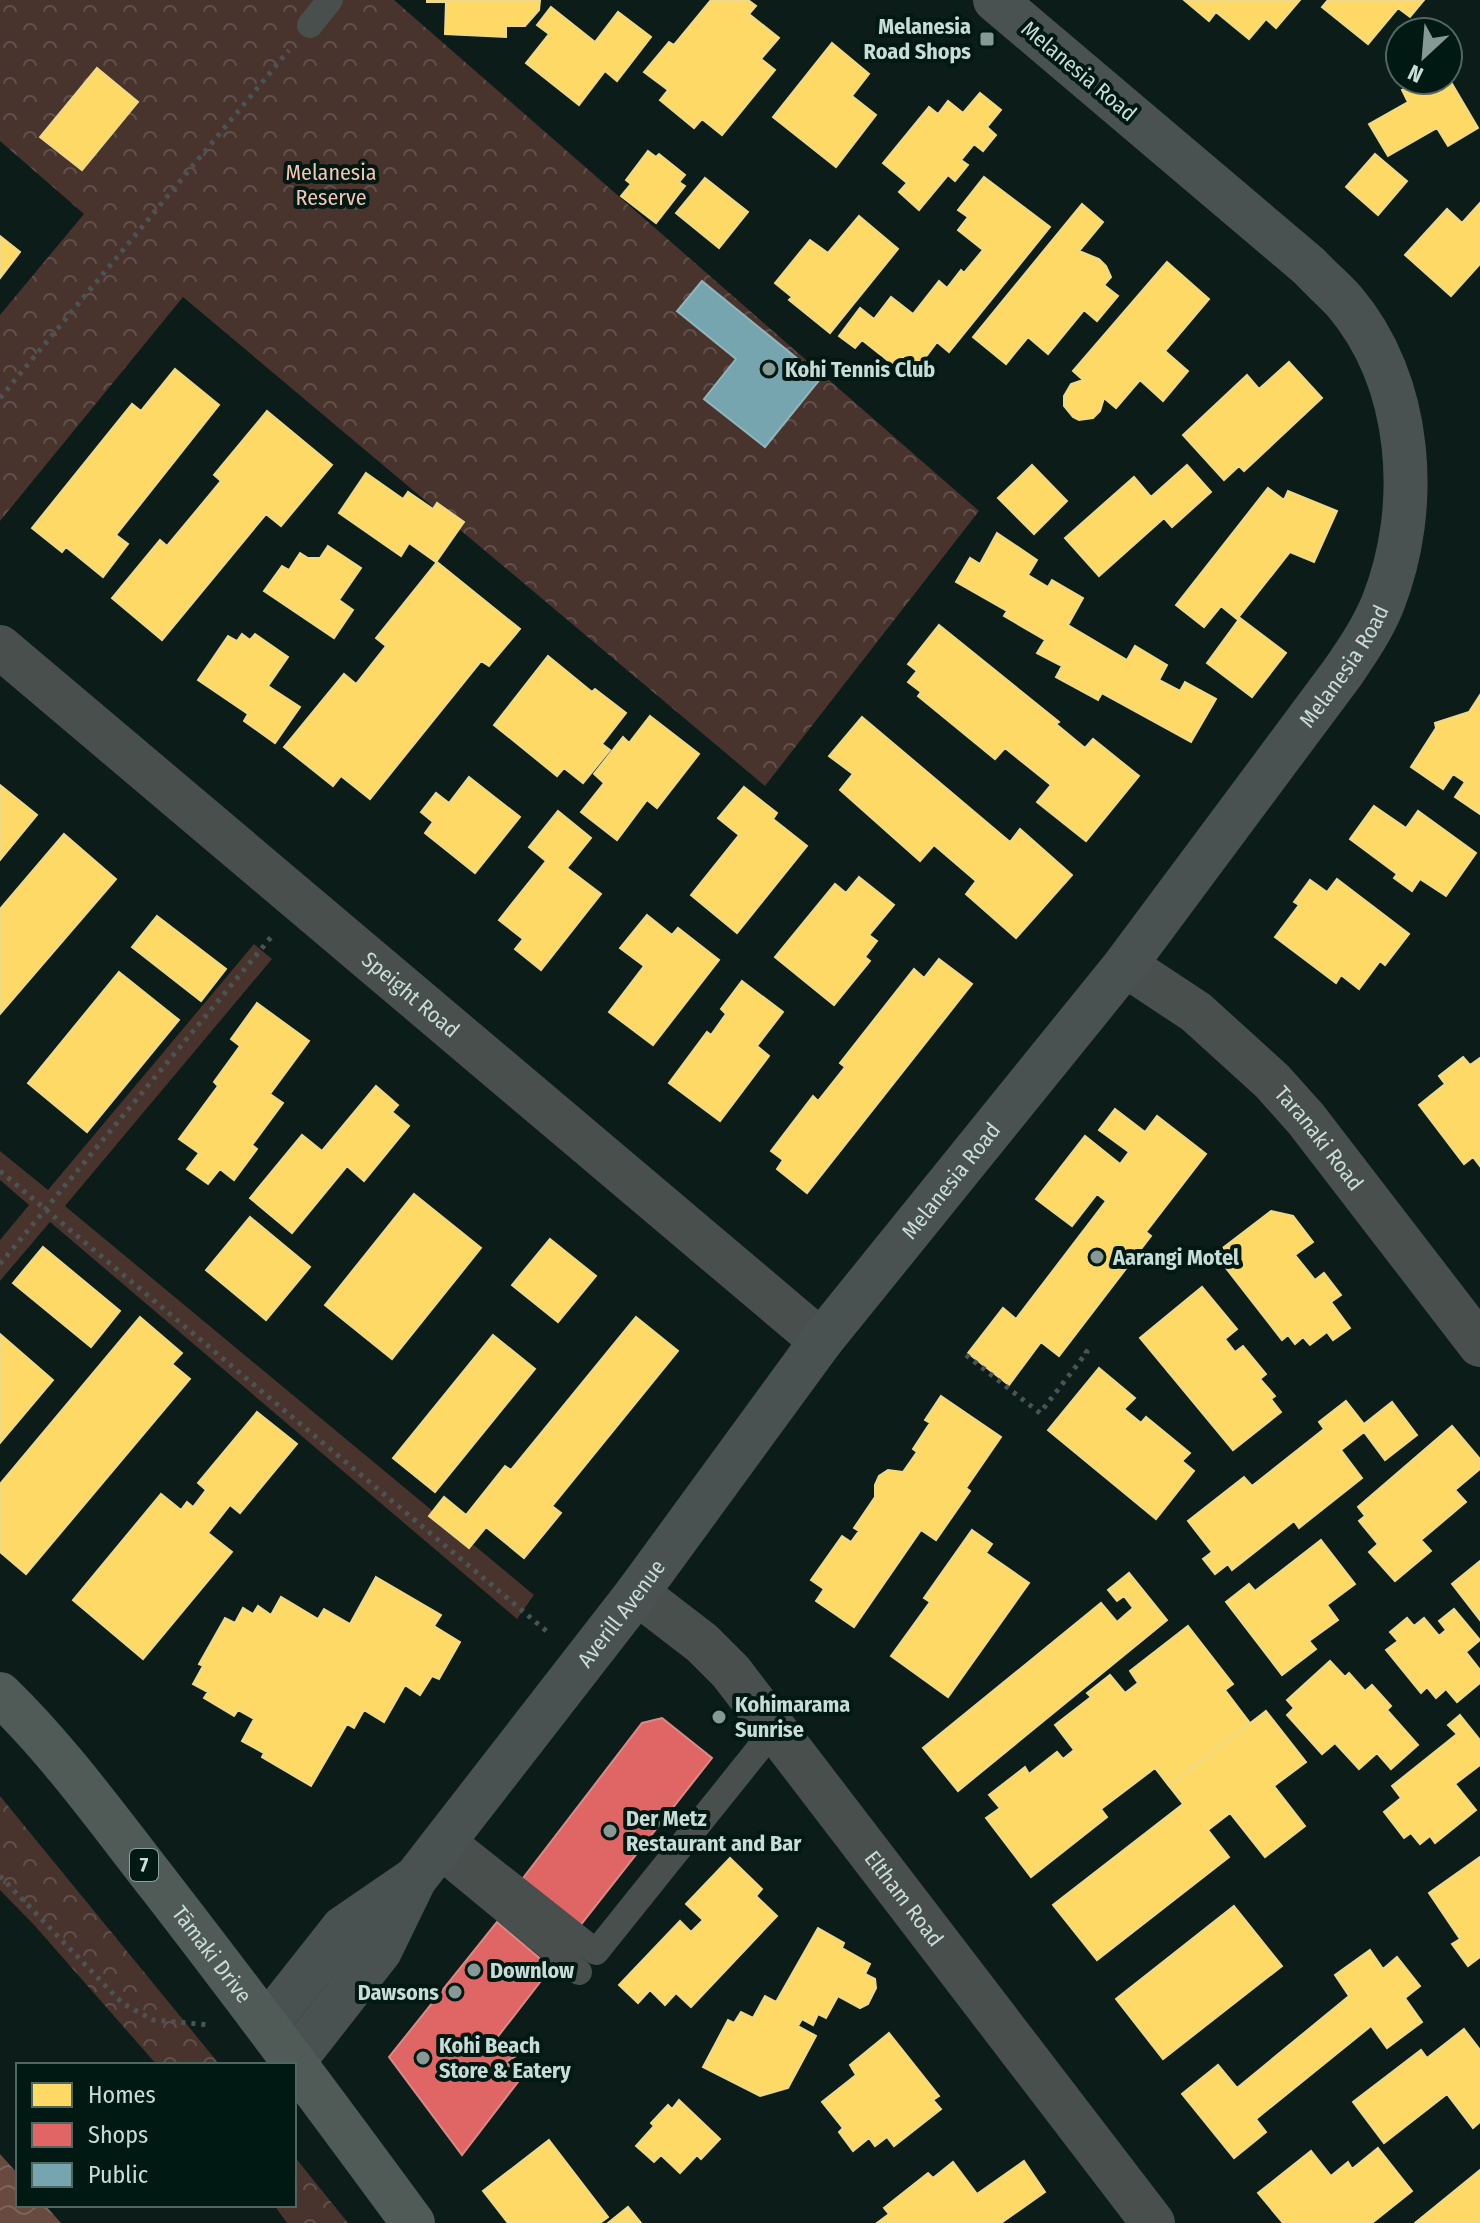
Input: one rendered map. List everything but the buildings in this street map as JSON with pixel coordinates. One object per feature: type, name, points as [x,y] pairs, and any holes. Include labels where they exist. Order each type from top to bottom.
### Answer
[{"type":"main road","name":"Tāmaki Drive","points":[[0,1694],[59,1758],[294,2061]]},
{"type":"main road","name":"Tāmaki Drive","points":[[296,2064],[413,2223]]},
{"type":"street","name":"Melanesia Road","points":[[821,1341],[1125,965],[1366,637],[1397,562],[1405,519],[1406,471],[1388,377],[1345,302],[1309,266],[995,0]]},
{"type":"street","name":"Speight Road","points":[[0,647],[821,1341]]},
{"type":"street","name":"Taranaki Road","points":[[1125,965],[1196,1012],[1272,1081],[1306,1119],[1480,1345]]},
{"type":"street","name":"Averill Avenue","points":[[294,2061],[380,1951],[433,1856],[637,1593],[821,1341]]},
{"type":"street","name":"Eltham Road","points":[[637,1593],[693,1636],[731,1672],[1153,2223]]},
{"type":"street","name":"Averill Avenue","points":[[267,2024],[343,1928],[433,1856]]},
{"type":"lane","points":[[310,25],[330,0]]},
{"type":"lane","points":[[433,1856],[596,1952],[774,1730]]},
{"type":"lane","points":[[433,1856],[579,1972]]},
{"type":"path","points":[[0,398],[310,25]]},
{"type":"path","points":[[0,1264],[301,901]]},
{"type":"path","points":[[0,1171],[583,1662]]},
{"type":"path","points":[[966,1355],[1040,1413],[1087,1352],[1080,1347]]},
{"type":"path","points":[[0,1876],[122,2003],[153,2020],[194,2025],[267,2024]]},
{"type":"green space","name":"Melanesia Reserve","points":[[0,0],[394,0],[979,511],[765,786],[183,297],[0,521],[0,315],[84,214],[0,141]]},
{"type":"green space","points":[[254,944],[272,959],[65,1206],[534,1595],[517,1619],[50,1222],[0,1281],[0,1240],[29,1205],[0,1180],[0,1151],[48,1190]]},
{"type":"green space","points":[[0,1796],[218,2063],[155,2063],[0,1890]]},
{"type":"green space","points":[[296,2158],[348,2223],[287,2223],[275,2207],[296,2207]]},
{"type":"water","points":[[0,2154],[16,2172],[16,2207],[47,2207],[61,2223],[0,2223]]},
{"type":"place","name":"Melanesia Road Shops","points":[[987,39]]},
{"type":"place","name":"Kohi Tennis Club","points":[[769,369]]},
{"type":"place","name":"Aarangi Motel","points":[[1097,1257]]},
{"type":"place","name":"Kohimarama Sunrise","points":[[719,1717]]},
{"type":"place","name":"Der Metz Restaurant and Bar","points":[[610,1831]]},
{"type":"place","name":"Downlow","points":[[474,1970]]},
{"type":"place","name":"Dawsons","points":[[455,1992]]},
{"type":"place","name":"Kohi Beach Store & Eatery","points":[[423,2058]]}]
